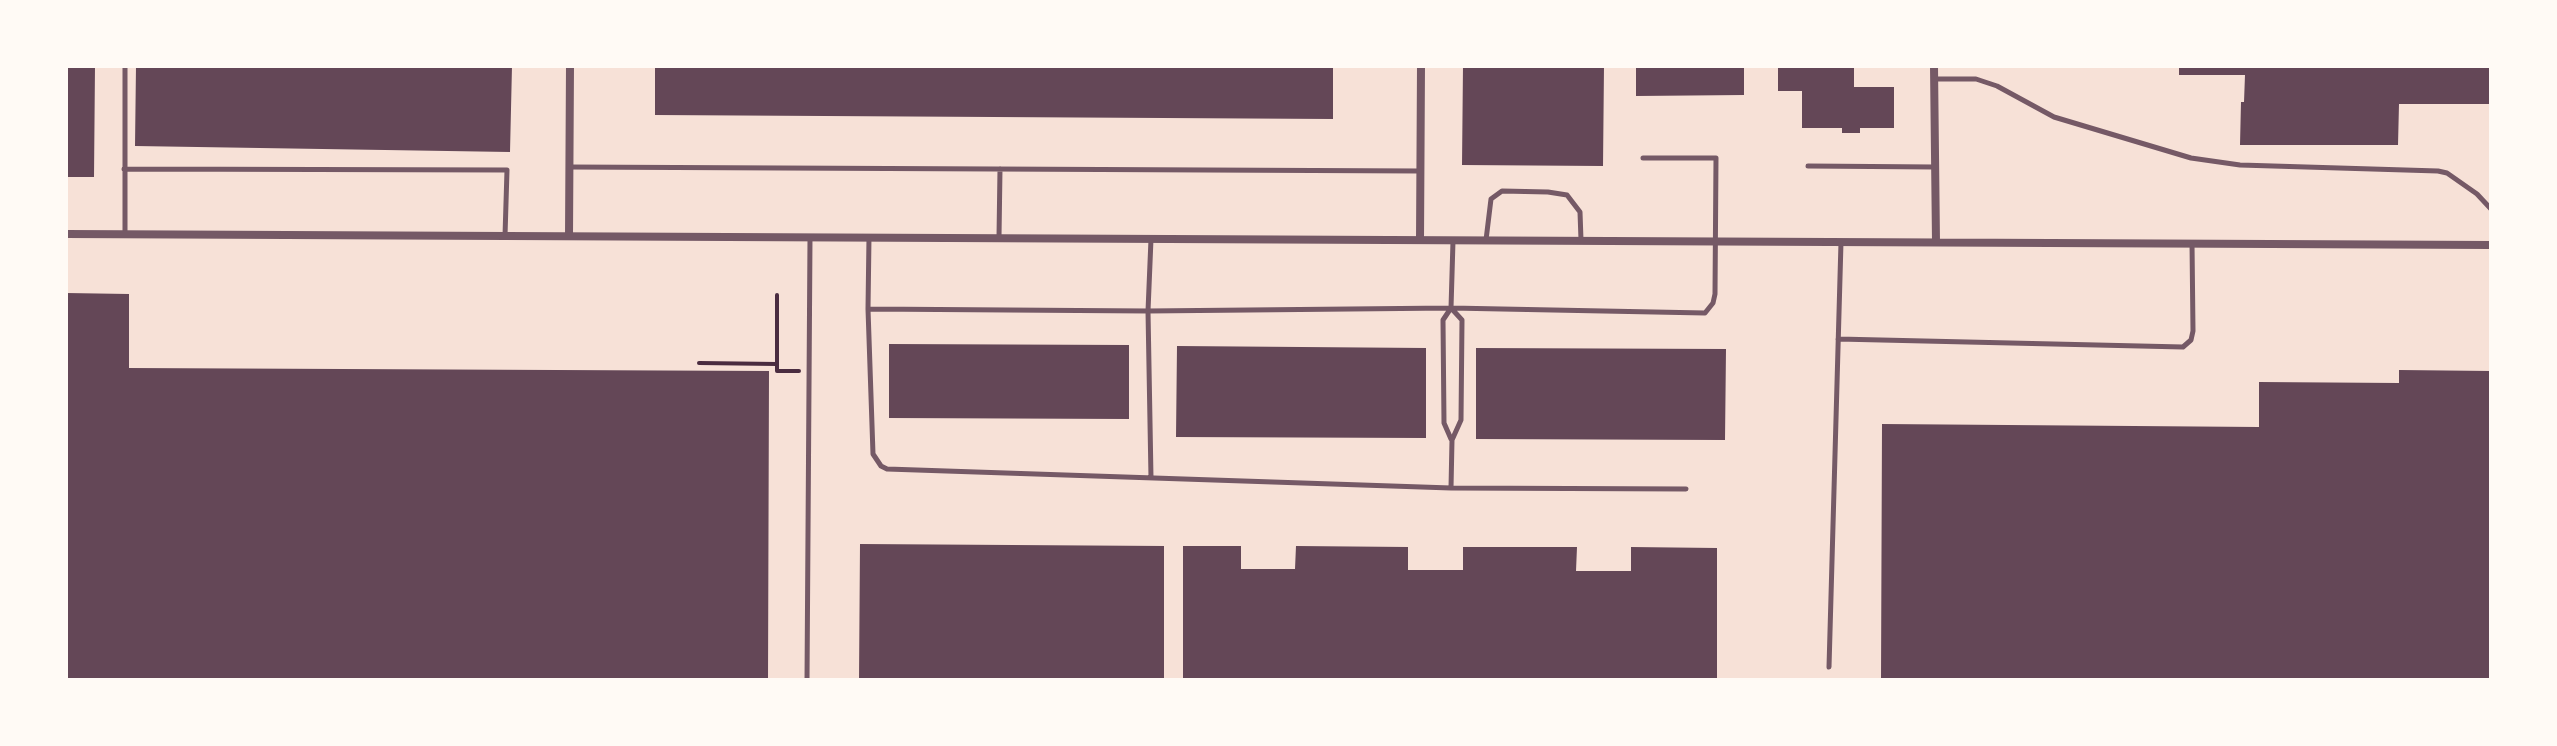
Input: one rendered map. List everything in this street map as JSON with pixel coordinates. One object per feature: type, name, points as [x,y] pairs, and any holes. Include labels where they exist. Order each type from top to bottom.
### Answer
[{"type":"street","points":[[569,236],[570,66]]},
{"type":"street","points":[[1420,240],[1421,66]]},
{"type":"street","points":[[1934,66],[1936,242]]},
{"type":"street","points":[[66,234],[2491,245]]},
{"type":"lane","points":[[125,66],[125,234]]},
{"type":"lane","points":[[1934,79],[1976,79],[1997,86],[2054,117],[2191,158],[2240,165],[2447,173],[2477,194],[2491,209]]},
{"type":"lane","points":[[868,309],[1148,311],[1451,308],[1705,313],[1713,303],[1715,294],[1716,158],[1643,158]]},
{"type":"lane","points":[[1808,166],[1935,167]]},
{"type":"lane","points":[[569,167],[1420,171]]},
{"type":"lane","points":[[124,169],[507,170],[505,236]]},
{"type":"lane","points":[[999,238],[1000,169]]},
{"type":"lane","points":[[1486,240],[1491,199],[1502,191],[1567,195],[1580,212],[1581,240]]},
{"type":"lane","points":[[807,680],[810,237]]},
{"type":"lane","points":[[869,237],[873,454],[887,469],[1451,488],[1686,489]]},
{"type":"lane","points":[[1151,239],[1148,311],[1151,478]]},
{"type":"lane","points":[[1452,440],[1444,423],[1443,320],[1451,308],[1454,240]]},
{"type":"lane","points":[[1829,667],[1841,241]]},
{"type":"lane","points":[[1838,339],[2183,347],[2191,340],[2193,331],[2192,243]]},
{"type":"lane","points":[[1451,308],[1462,320],[1461,420],[1452,440],[1451,488]]},
{"type":"path","points":[[777,295],[777,371],[809,371]]},
{"type":"path","points":[[699,363],[777,364]]},
{"type":"building","points":[[66,66],[95,66],[94,177],[66,177]]},
{"type":"building","points":[[136,66],[512,66],[510,152],[135,146]]},
{"type":"building","points":[[655,66],[1333,66],[1333,119],[655,115]]},
{"type":"building","points":[[1463,66],[1604,66],[1603,166],[1462,165]]},
{"type":"building","points":[[1636,66],[1744,66],[1744,95],[1636,96]]},
{"type":"building","points":[[1778,66],[1854,66],[1854,87],[1894,87],[1894,128],[1860,128],[1860,133],[1842,133],[1842,128],[1802,128],[1802,91],[1778,91]]},
{"type":"building","points":[[2179,66],[2491,66],[2491,104],[2399,104],[2398,145],[2240,145],[2245,75],[2179,75]]},
{"type":"building","points":[[66,293],[129,294],[129,368],[769,371],[768,680],[66,680]]},
{"type":"building","points":[[889,344],[1129,345],[1129,419],[889,418]]},
{"type":"building","points":[[1177,346],[1426,348],[1426,438],[1176,437]]},
{"type":"building","points":[[1476,348],[1726,349],[1725,440],[1476,439]]},
{"type":"building","points":[[2399,370],[2491,371],[2491,680],[1881,680],[1882,424],[2259,427],[2259,382],[2399,383]]},
{"type":"building","points":[[860,544],[1164,546],[1164,680],[859,680]]},
{"type":"building","points":[[1183,546],[1241,546],[1241,569],[1295,569],[1296,546],[1408,547],[1408,570],[1463,570],[1463,547],[1577,547],[1576,571],[1631,571],[1631,547],[1717,548],[1717,680],[1183,680]]}]
